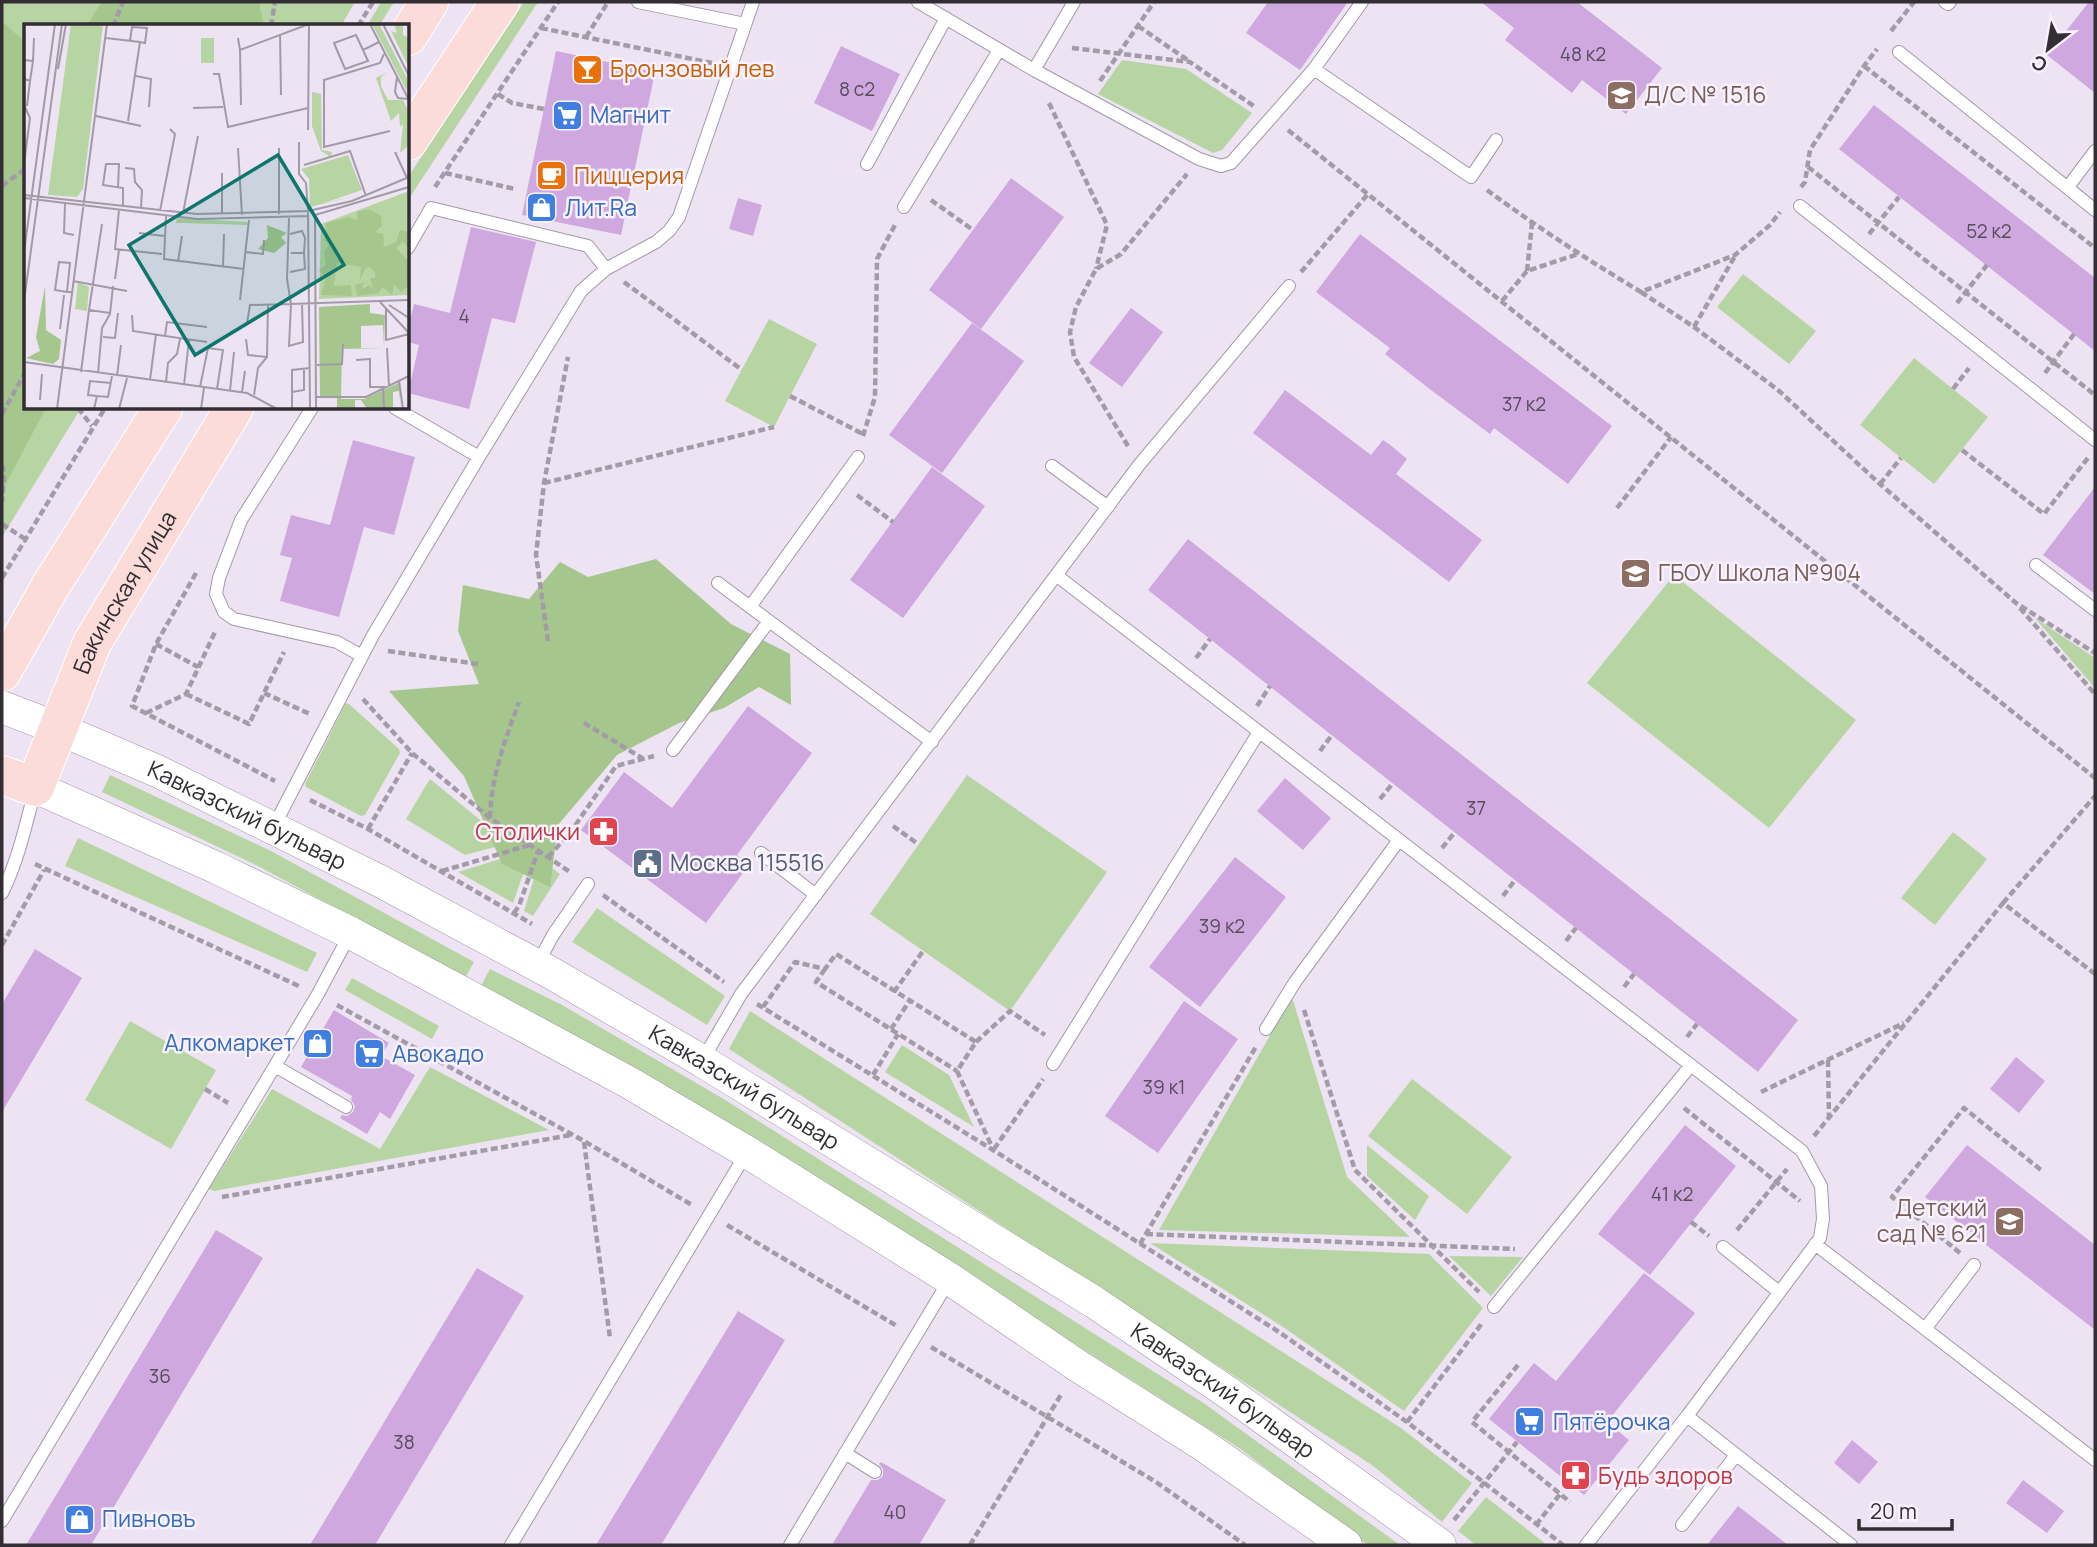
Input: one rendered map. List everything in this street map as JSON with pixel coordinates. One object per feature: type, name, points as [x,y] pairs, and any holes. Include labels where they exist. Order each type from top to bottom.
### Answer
[{"type":"main road","points":[[410,33],[429,2]]},
{"type":"main road","points":[[410,138],[500,2]]},
{"type":"main road","points":[[2,672],[50,587],[162,410]]},
{"type":"main road","name":"Бакинская улица","points":[[19,781],[59,729],[92,643],[233,410]]},
{"type":"street","name":"Кавказский бульвар","points":[[2,707],[157,771],[380,881],[537,966],[702,1061],[1094,1302],[1227,1392],[1438,1544]]},
{"type":"street","points":[[19,781],[217,868],[351,933],[628,1082],[747,1152],[950,1279],[1078,1366],[1200,1443],[1337,1543]]},
{"type":"lane","points":[[638,2],[745,24]]},
{"type":"lane","points":[[273,828],[364,652],[581,291],[606,269],[656,242],[669,231],[679,217],[753,2]]},
{"type":"lane","points":[[918,2],[1034,70],[1199,159],[1221,166],[1231,163],[1314,69],[1362,2]]},
{"type":"lane","points":[[1034,70],[1074,2]]},
{"type":"lane","points":[[1945,2],[1950,2]]},
{"type":"lane","points":[[867,164],[946,18]]},
{"type":"lane","points":[[904,208],[999,50]]},
{"type":"lane","points":[[1899,52],[2095,210]]},
{"type":"lane","points":[[1314,69],[1471,177],[1496,140]]},
{"type":"lane","points":[[2068,187],[2095,152]]},
{"type":"lane","points":[[1794,205],[2095,440]]},
{"type":"lane","points":[[410,245],[432,208],[588,246],[606,269]]},
{"type":"lane","points":[[702,1061],[741,994],[1139,464],[1289,286]]},
{"type":"lane","points":[[311,410],[241,520],[219,578],[216,594],[224,612],[234,619],[337,642],[364,652]]},
{"type":"lane","points":[[398,410],[479,457]]},
{"type":"lane","points":[[750,607],[858,457]]},
{"type":"lane","points":[[1052,466],[1108,507]]},
{"type":"lane","points":[[2036,565],[2095,610]]},
{"type":"lane","points":[[1056,575],[1802,1151],[1821,1186],[1823,1219],[1819,1238],[1687,1416],[1586,1545]]},
{"type":"lane","points":[[718,583],[932,742]]},
{"type":"lane","points":[[673,750],[769,621]]},
{"type":"lane","points":[[1053,1064],[1259,732]]},
{"type":"lane","points":[[2,893],[24,834],[19,781]]},
{"type":"lane","points":[[1266,1029],[1295,982],[1399,840]]},
{"type":"lane","points":[[761,853],[816,895]]},
{"type":"lane","points":[[537,966],[553,935],[588,884]]},
{"type":"lane","points":[[2,1521],[318,995],[351,933]]},
{"type":"lane","points":[[1494,1307],[1691,1065]]},
{"type":"lane","points":[[275,1066],[346,1107]]},
{"type":"lane","points":[[511,1545],[747,1152]]},
{"type":"lane","points":[[1815,1244],[2095,1461]]},
{"type":"lane","points":[[1723,1247],[1779,1292]]},
{"type":"lane","points":[[1925,1329],[1974,1265]]},
{"type":"lane","points":[[790,1545],[950,1279]]},
{"type":"lane","points":[[1687,1416],[1851,1545]]},
{"type":"lane","points":[[845,1453],[875,1472]]},
{"type":"lane","points":[[1682,1525],[1737,1455]]},
{"type":"path","points":[[115,24],[123,2]]},
{"type":"path","points":[[271,24],[275,2]]},
{"type":"path","points":[[359,24],[373,2]]},
{"type":"path","points":[[430,195],[558,2]]},
{"type":"path","points":[[586,37],[608,2]]},
{"type":"path","points":[[1088,99],[1154,2]]},
{"type":"path","points":[[1889,34],[1914,2]]},
{"type":"path","points":[[1138,26],[1271,118],[1368,194],[2095,778]]},
{"type":"path","points":[[541,28],[729,67]]},
{"type":"path","points":[[1796,193],[1805,182],[1810,150],[1881,44]]},
{"type":"path","points":[[1049,45],[1190,62]]},
{"type":"path","points":[[1864,66],[2095,248]]},
{"type":"path","points":[[1034,70],[1107,225],[1096,269],[1076,307],[1070,332],[1074,357],[1139,464]]},
{"type":"path","points":[[498,93],[512,103],[544,109]]},
{"type":"path","points":[[1096,269],[1122,254],[1199,159]]},
{"type":"path","points":[[1808,167],[2095,395]]},
{"type":"path","points":[[2,186],[24,169]]},
{"type":"path","points":[[445,173],[516,189]]},
{"type":"path","points":[[1471,177],[1578,254],[1694,327],[1778,390],[2016,603],[2095,694]]},
{"type":"path","points":[[915,188],[973,230]]},
{"type":"path","points":[[1289,286],[1368,194]]},
{"type":"path","points":[[1856,251],[1899,197]]},
{"type":"path","points":[[1642,292],[1735,255],[1794,205]]},
{"type":"path","points":[[858,457],[875,397],[877,259],[904,208]]},
{"type":"path","points":[[1527,271],[1532,223]]},
{"type":"path","points":[[1502,301],[1527,271],[1578,254]]},
{"type":"path","points":[[1694,327],[1735,255]]},
{"type":"path","points":[[1943,320],[1987,265]]},
{"type":"path","points":[[606,269],[742,369]]},
{"type":"path","points":[[2032,391],[2074,334]]},
{"type":"path","points":[[548,641],[536,555],[544,483],[570,346]]},
{"type":"path","points":[[2,414],[24,375]]},
{"type":"path","points":[[790,396],[864,435]]},
{"type":"path","points":[[80,410],[93,427]]},
{"type":"path","points":[[2,578],[104,410]]},
{"type":"path","points":[[544,483],[774,427]]},
{"type":"path","points":[[1617,508],[1671,437]]},
{"type":"path","points":[[1962,450],[2045,514],[2095,449]]},
{"type":"path","points":[[1880,484],[1900,458]]},
{"type":"path","points":[[2,464],[2,502]]},
{"type":"path","points":[[839,482],[893,522]]},
{"type":"path","points":[[2,524],[25,539]]},
{"type":"path","points":[[197,573],[156,644],[132,706],[368,829],[534,926]]},
{"type":"path","points":[[2016,603],[2095,653]]},
{"type":"path","points":[[146,713],[186,694],[224,612]]},
{"type":"path","points":[[186,694],[249,724],[294,632]]},
{"type":"path","points":[[156,644],[198,667]]},
{"type":"path","points":[[364,652],[478,664]]},
{"type":"path","points":[[348,683],[412,753],[490,818],[762,1008],[993,1150],[1279,1332],[1407,1422],[1563,1545]]},
{"type":"path","points":[[264,693],[327,722]]},
{"type":"path","points":[[490,818],[491,795],[502,747],[519,702]]},
{"type":"path","points":[[584,723],[642,759]]},
{"type":"path","points":[[548,857],[570,833],[617,766],[673,750]]},
{"type":"path","points":[[368,829],[412,753]]},
{"type":"path","points":[[1691,1222],[1723,1247],[2004,903],[2095,796]]},
{"type":"path","points":[[877,815],[918,844]]},
{"type":"path","points":[[441,872],[530,845]]},
{"type":"path","points":[[514,913],[519,906],[538,851]]},
{"type":"path","points":[[2,945],[44,870]]},
{"type":"path","points":[[563,883],[570,872]]},
{"type":"path","points":[[54,874],[318,995],[584,1141],[1156,1482],[1245,1545]]},
{"type":"path","points":[[2004,903],[2095,974]]},
{"type":"path","points":[[894,992],[922,951]]},
{"type":"path","points":[[976,1042],[836,954],[816,982],[957,1071],[993,1150]]},
{"type":"path","points":[[762,1008],[795,962],[825,969]]},
{"type":"path","points":[[1295,982],[1355,1170],[1494,1307],[1407,1422]]},
{"type":"path","points":[[891,1029],[910,1000]]},
{"type":"path","points":[[957,1071],[976,1042],[1010,1011],[1049,1038]]},
{"type":"path","points":[[1739,1102],[1908,1021]]},
{"type":"path","points":[[1140,1244],[1266,1029]]},
{"type":"path","points":[[873,1075],[898,1034]]},
{"type":"path","points":[[1828,1059],[1829,1118]]},
{"type":"path","points":[[993,1150],[1053,1064]]},
{"type":"path","points":[[1667,1094],[1823,1219]]},
{"type":"path","points":[[1974,1265],[1892,1197],[1964,1108],[2041,1170]]},
{"type":"path","points":[[199,1192],[211,1199],[572,1135]]},
{"type":"path","points":[[584,1141],[611,1349],[624,1357]]},
{"type":"path","points":[[1146,1234],[1541,1250]]},
{"type":"path","points":[[1518,1365],[1472,1422],[1570,1502]]},
{"type":"path","points":[[970,1545],[1078,1366]]},
{"type":"path","points":[[1438,1544],[1517,1442]]},
{"type":"path","points":[[1536,1525],[1560,1494]]},
{"type":"green space","points":[[2,2],[355,2],[342,24],[24,24],[24,410],[80,410],[2,537]]},
{"type":"green space","points":[[102,2],[259,2],[264,24],[87,24]]},
{"type":"green space","points":[[381,2],[394,2],[380,24],[368,24]]},
{"type":"green space","points":[[524,2],[538,2],[410,197],[410,174]]},
{"type":"green space","points":[[2,21],[24,41],[24,410],[45,410],[2,491]]},
{"type":"green space","points":[[1122,60],[1186,69],[1252,113],[1222,150],[1213,153],[1098,94]]},
{"type":"green space","points":[[1743,274],[1816,331],[1789,364],[1717,307]]},
{"type":"green space","points":[[769,319],[817,344],[774,427],[725,401]]},
{"type":"green space","points":[[1914,358],[1988,417],[1934,484],[1860,425]]},
{"type":"green space","points":[[656,559],[731,624],[790,654],[791,705],[759,687],[724,708],[679,723],[617,755],[558,825],[550,887],[502,864],[464,776],[389,691],[479,684],[458,631],[463,585],[529,599],[560,562],[588,577]]},
{"type":"green space","points":[[1674,575],[1856,720],[1769,828],[1587,683]]},
{"type":"green space","points":[[2035,618],[2095,658],[2095,688]]},
{"type":"green space","points":[[346,703],[399,749],[400,753],[365,815],[361,816],[306,787],[305,784]]},
{"type":"green space","points":[[110,775],[271,851],[474,962],[465,978],[260,867],[102,792]]},
{"type":"green space","points":[[967,775],[1107,872],[1010,1011],[870,914]]},
{"type":"green space","points":[[430,779],[490,828],[514,842],[465,855],[406,819]]},
{"type":"green space","points":[[1953,832],[1987,859],[1935,925],[1901,898]]},
{"type":"green space","points":[[78,838],[317,953],[307,972],[65,866]]},
{"type":"green space","points":[[526,851],[530,854],[513,903],[458,872]]},
{"type":"green space","points":[[540,859],[560,874],[533,916],[524,911]]},
{"type":"green space","points":[[597,908],[725,996],[707,1025],[572,942]]},
{"type":"green space","points":[[490,969],[562,1005],[722,1098],[1205,1404],[1400,1545],[1368,1545],[1239,1448],[871,1215],[481,986]]},
{"type":"green space","points":[[352,978],[439,1026],[432,1039],[345,990]]},
{"type":"green space","points":[[1292,997],[1347,1177],[1410,1237],[1159,1230]]},
{"type":"green space","points":[[750,1011],[1401,1428],[1472,1483],[1442,1522],[1372,1465],[729,1049]]},
{"type":"green space","points":[[130,1021],[216,1070],[171,1149],[85,1100]]},
{"type":"green space","points":[[902,1045],[949,1075],[974,1127],[885,1072]]},
{"type":"green space","points":[[430,1067],[549,1130],[214,1191],[209,1189],[272,1089],[380,1149]]},
{"type":"green space","points":[[1412,1079],[1512,1157],[1467,1214],[1368,1136]]},
{"type":"green space","points":[[1367,1145],[1429,1196],[1415,1220],[1367,1176]]},
{"type":"green space","points":[[1150,1243],[1429,1254],[1483,1308],[1404,1411],[1283,1327]]},
{"type":"green space","points":[[1449,1256],[1523,1257],[1491,1296]]},
{"type":"green space","points":[[1486,1497],[1547,1545],[1476,1545],[1458,1531]]},
{"type":"building","points":[[1268,2],[1348,2],[1300,70],[1246,33]]},
{"type":"building","points":[[1481,2],[1577,2],[1662,68],[1626,114],[1582,80],[1572,93],[1505,40],[1514,28]]},
{"type":"building","points":[[2089,2],[2095,2],[2095,93],[2047,55]]},
{"type":"building","points":[[841,46],[900,74],[872,131],[814,103]]},
{"type":"building","points":[[556,51],[655,72],[621,235],[522,215]]},
{"type":"building","points":[[1874,105],[2095,278],[2095,351],[1839,149]]},
{"type":"building","points":[[1011,178],[1064,217],[981,329],[929,290]]},
{"type":"building","points":[[738,198],[762,205],[753,236],[729,229]]},
{"type":"building","points":[[471,227],[536,242],[515,323],[492,318],[469,409],[410,394],[419,345],[410,343],[410,320],[414,304],[450,313]]},
{"type":"building","points":[[1360,234],[1612,426],[1568,484],[1494,428],[1490,434],[1431,390],[1385,354],[1390,348],[1316,292]]},
{"type":"building","points":[[1131,308],[1163,332],[1122,387],[1089,363]]},
{"type":"building","points":[[972,323],[1024,361],[942,473],[889,435]]},
{"type":"building","points":[[1285,390],[1371,455],[1383,440],[1389,444],[1407,459],[1396,474],[1482,540],[1449,582],[1253,433]]},
{"type":"building","points":[[353,440],[415,457],[394,535],[364,527],[339,617],[280,601],[292,558],[280,555],[291,515],[330,525]]},
{"type":"building","points":[[932,467],[985,506],[903,618],[850,580]]},
{"type":"building","points":[[2095,487],[2095,594],[2043,555]]},
{"type":"building","points":[[1188,539],[1798,1020],[1758,1072],[1148,590]]},
{"type":"building","points":[[748,706],[812,753],[737,855],[749,865],[706,923],[581,830],[624,772],[672,808]]},
{"type":"building","points":[[1285,778],[1331,818],[1303,850],[1257,811]]},
{"type":"building","points":[[1235,857],[1286,897],[1200,1007],[1149,967]]},
{"type":"building","points":[[35,949],[82,978],[2,1112],[2,1004]]},
{"type":"building","points":[[1184,1001],[1238,1039],[1158,1153],[1105,1116]]},
{"type":"building","points":[[334,1010],[389,1043],[381,1056],[415,1075],[390,1119],[380,1112],[367,1134],[340,1118],[353,1112],[355,1106],[351,1100],[352,1096],[301,1067]]},
{"type":"building","points":[[2016,1057],[2045,1081],[2019,1113],[1990,1089]]},
{"type":"building","points":[[1685,1125],[1736,1166],[1650,1275],[1598,1234]]},
{"type":"building","name":"Детский сад № 621","points":[[1967,1145],[2095,1245],[2095,1330],[1925,1197]]},
{"type":"building","points":[[216,1230],[263,1258],[91,1545],[26,1545]]},
{"type":"building","points":[[477,1268],[524,1296],[375,1545],[310,1545]]},
{"type":"building","points":[[1644,1273],[1695,1313],[1607,1422],[1629,1440],[1584,1495],[1489,1419],[1534,1363],[1556,1381]]},
{"type":"building","points":[[738,1311],[785,1340],[661,1545],[596,1545]]},
{"type":"building","points":[[1852,1440],[1878,1462],[1859,1484],[1834,1463]]},
{"type":"building","points":[[881,1462],[946,1500],[919,1545],[832,1545],[871,1480],[878,1480],[883,1476],[883,1469],[879,1464]]},
{"type":"building","points":[[2023,1480],[2064,1511],[2047,1533],[2006,1503]]},
{"type":"building","points":[[1738,1506],[1788,1545],[1707,1545]]},
{"type":"place","name":"Бронзовый лев","points":[[587,69]]},
{"type":"place","name":"Д/C № 1516","points":[[1621,95]]},
{"type":"place","name":"Магнит","points":[[567,115]]},
{"type":"place","name":"Пиццерия","points":[[551,176]]},
{"type":"place","name":"Лит.Ra","points":[[542,208]]},
{"type":"place","name":"ГБОУ Школа №904","points":[[1635,573]]},
{"type":"place","name":"Столички","points":[[603,832]]},
{"type":"place","name":"Москва 115516","points":[[647,863]]},
{"type":"place","name":"Алкомаркет","points":[[318,1043]]},
{"type":"place","name":"Авокадо","points":[[369,1054]]},
{"type":"place","name":"Детский сад № 621","points":[[2010,1221]]},
{"type":"place","name":"Пятёрочка","points":[[1530,1422]]},
{"type":"place","name":"Будь здоров","points":[[1575,1476]]},
{"type":"place","name":"Пивновъ","points":[[79,1519]]}]
